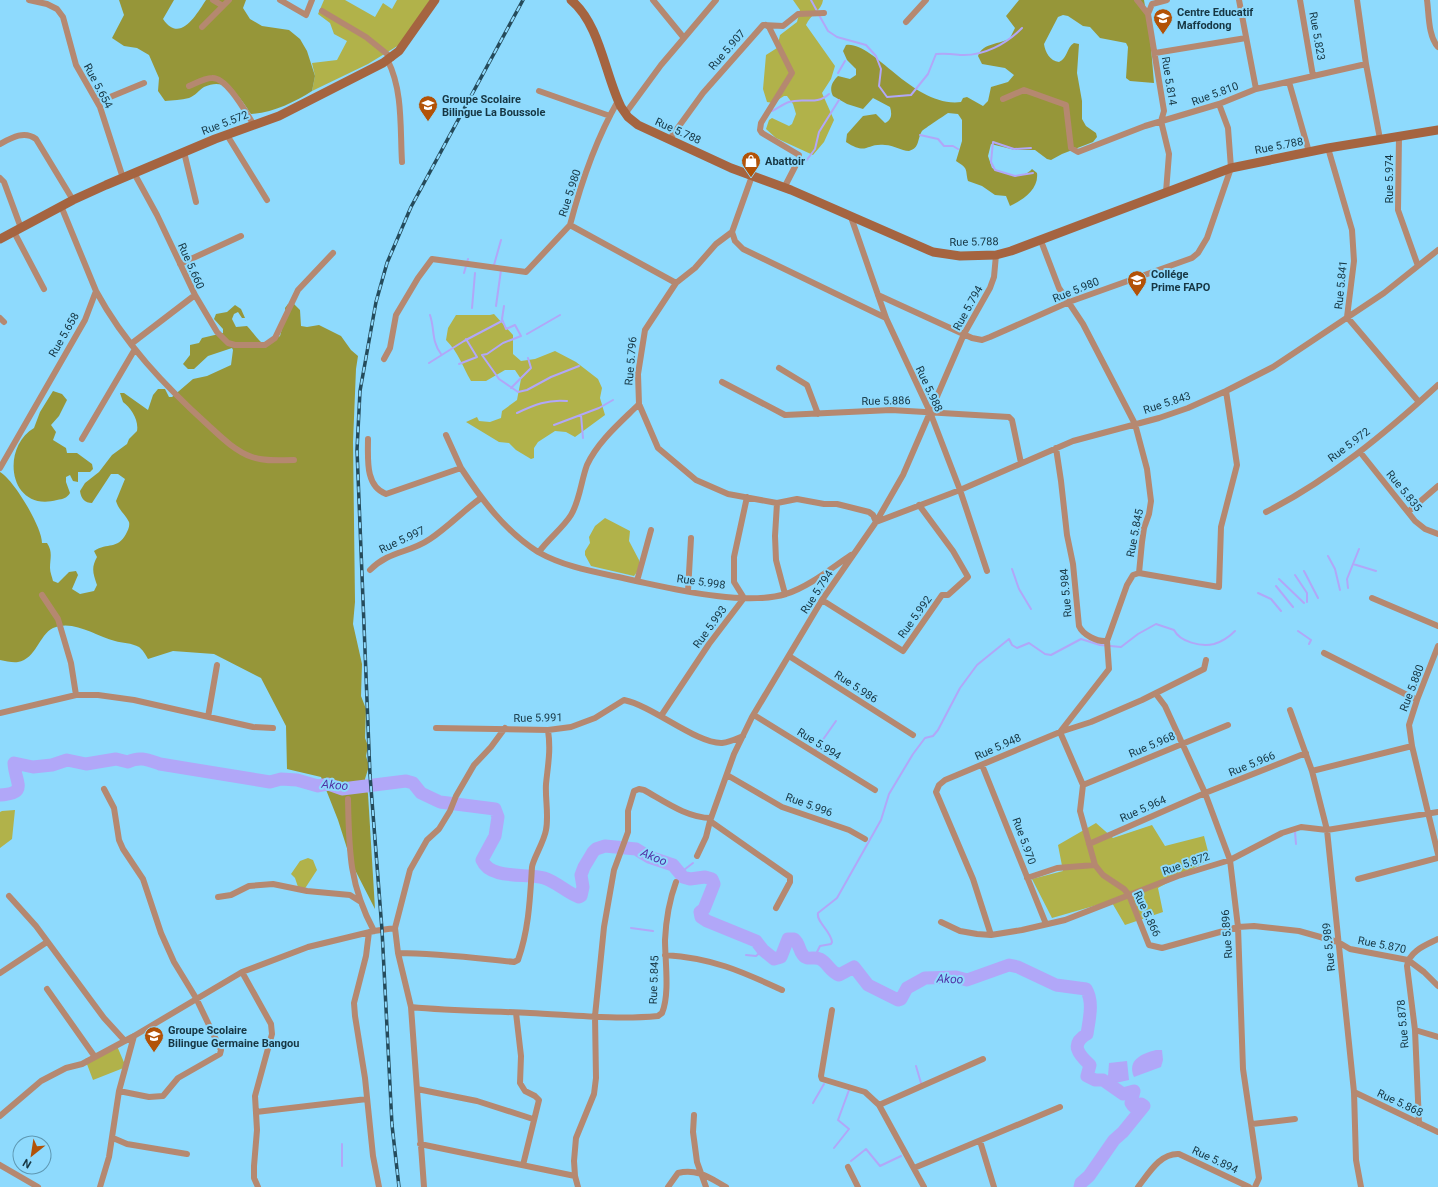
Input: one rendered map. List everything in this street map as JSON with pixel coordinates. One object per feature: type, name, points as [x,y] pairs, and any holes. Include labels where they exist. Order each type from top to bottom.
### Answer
[{"type":"street","name":"Rue 5.654","points":[[29,0],[47,4],[57,9],[63,17],[76,65],[98,102],[123,178]]},
{"type":"street","points":[[213,0],[223,6]]},
{"type":"street","points":[[202,27],[229,0]]},
{"type":"street","points":[[280,0],[306,16],[312,0]]},
{"type":"street","name":"Rue 5.572","points":[[0,240],[73,200],[184,152],[279,116],[390,59],[406,43],[435,0]]},
{"type":"street","name":"Rue 5.788","points":[[571,0],[579,8],[594,36],[618,101],[625,114],[638,125],[752,176],[851,216],[933,252],[960,256],[996,255],[1041,241],[1231,168],[1328,148],[1438,130]]},
{"type":"street","points":[[653,0],[684,38]]},
{"type":"street","points":[[625,114],[661,65],[716,0]]},
{"type":"street","points":[[906,22],[926,0]]},
{"type":"street","name":"Rue 5.814","points":[[1137,0],[1148,14],[1164,111],[1161,121],[1169,154],[1166,192]]},
{"type":"street","points":[[1148,14],[1152,4],[1167,0]]},
{"type":"street","points":[[1239,0],[1256,89]]},
{"type":"street","name":"Rue 5.823","points":[[1300,0],[1313,76]]},
{"type":"street","points":[[1357,0],[1366,64],[1380,139]]},
{"type":"street","points":[[1427,0],[1431,33],[1438,47]]},
{"type":"street","points":[[322,10],[366,37],[390,59],[398,90],[402,162]]},
{"type":"street","points":[[766,25],[783,26],[798,14],[824,13]]},
{"type":"street","points":[[766,25],[792,74],[761,123],[760,130],[762,133],[798,155],[799,159],[784,188]]},
{"type":"street","name":"Rue 5.907","points":[[669,140],[703,93],[761,27],[766,25]]},
{"type":"street","points":[[1155,53],[1246,38]]},
{"type":"street","name":"Rue 5.810","points":[[1003,99],[1024,90],[1066,105],[1069,142],[1074,150],[1078,152],[1121,134],[1219,104],[1256,89],[1366,64]]},
{"type":"street","points":[[189,86],[210,77],[217,78],[225,84],[254,125]]},
{"type":"street","points":[[98,102],[144,82]]},
{"type":"street","points":[[1289,82],[1309,152]]},
{"type":"street","points":[[539,91],[610,116]]},
{"type":"street","name":"Rue 5.980","points":[[618,101],[610,116],[578,194],[570,225],[676,283]]},
{"type":"street","points":[[1219,104],[1228,128],[1231,168]]},
{"type":"street","points":[[0,144],[25,134],[36,139],[73,200]]},
{"type":"street","points":[[227,135],[267,200]]},
{"type":"street","name":"Rue 5.974","points":[[1399,136],[1398,210],[1418,266]]},
{"type":"street","name":"Rue 5.841","points":[[1328,148],[1352,230],[1354,261],[1347,318],[1419,402]]},
{"type":"street","points":[[184,152],[196,202]]},
{"type":"street","name":"Rue 5.980","points":[[878,295],[976,340],[990,337],[1069,302],[1192,258],[1198,253],[1207,238],[1231,168]]},
{"type":"street","name":"Rue 5.660","points":[[131,344],[195,296],[157,215],[134,173]]},
{"type":"street","points":[[752,176],[732,232],[736,242],[743,249],[886,318]]},
{"type":"street","points":[[0,178],[4,182],[18,230],[44,289]]},
{"type":"street","points":[[61,206],[96,291],[113,319],[131,344],[169,388],[228,444],[251,457],[263,460],[294,460]]},
{"type":"street","name":"Rue 5.988","points":[[851,216],[886,318],[930,412],[960,490],[987,571]]},
{"type":"street","points":[[384,359],[390,348],[396,315],[418,278],[432,259],[526,272],[570,225]]},
{"type":"street","name":"Rue 5.796","points":[[732,232],[716,244],[695,268],[676,283],[645,330],[638,374],[639,404],[658,448],[696,480],[728,494],[777,503],[797,499],[824,504],[837,504],[869,512],[873,515],[876,522]]},
{"type":"street","points":[[180,264],[240,236]]},
{"type":"street","name":"Rue 5.845","points":[[1041,241],[1059,288],[1083,324],[1135,424],[1147,469],[1150,501],[1150,514],[1144,528],[1140,548],[1139,573],[1219,587],[1220,527],[1237,465],[1226,391]]},
{"type":"street","name":"Rue 5.843","points":[[876,522],[960,490],[1073,441],[1188,408],[1226,391],[1273,367],[1347,318],[1384,293],[1438,250]]},
{"type":"street","points":[[195,296],[217,332],[228,343],[235,345],[265,345],[275,338],[298,290],[333,253]]},
{"type":"street","name":"Rue 5.794","points":[[710,820],[734,754],[754,715],[822,600],[876,522],[914,453],[964,334],[990,288],[994,277],[996,255]]},
{"type":"street","name":"Rue 5.658","points":[[0,468],[85,320],[96,291]]},
{"type":"street","points":[[82,439],[135,349]]},
{"type":"street","points":[[778,368],[807,385],[818,414]]},
{"type":"street","name":"Rue 5.886","points":[[722,382],[785,415],[891,410],[1011,418],[1021,463]]},
{"type":"street","name":"Rue 5.972","points":[[1266,512],[1288,500],[1360,452],[1438,385]]},
{"type":"street","points":[[539,552],[548,540],[570,517],[575,508],[588,465],[594,453],[611,432],[639,404]]},
{"type":"street","name":"Rue 5.998","points":[[446,435],[461,468],[493,514],[525,543],[539,552],[570,566],[688,591],[744,598],[769,597],[800,589],[854,553]]},
{"type":"street","points":[[368,439],[372,482],[378,491],[386,494],[461,468]]},
{"type":"street","name":"Rue 5.984","points":[[1056,448],[1062,481],[1067,535],[1073,564],[1079,626],[1085,634],[1107,641]]},
{"type":"street","name":"Rue 5.835","points":[[1360,452],[1408,512],[1426,530],[1438,534]]},
{"type":"street","points":[[1408,512],[1438,486]]},
{"type":"street","points":[[744,598],[734,582],[734,557],[747,497]]},
{"type":"street","name":"Rue 5.997","points":[[370,570],[378,562],[394,552],[406,551],[429,540],[481,498]]},
{"type":"street","points":[[777,503],[775,536],[776,560],[785,594]]},
{"type":"street","name":"Rue 5.992","points":[[822,600],[902,651],[942,595],[948,596],[968,577],[953,551],[919,505]]},
{"type":"street","points":[[637,581],[651,530]]},
{"type":"street","points":[[688,591],[691,538]]},
{"type":"street","points":[[1084,784],[1060,732],[1109,669],[1107,641],[1127,584],[1133,575],[1139,573]]},
{"type":"street","points":[[42,594],[58,619],[71,663],[76,695]]},
{"type":"street","name":"Rue 5.993","points":[[661,716],[709,644],[744,598]]},
{"type":"street","points":[[1372,598],[1438,626]]},
{"type":"street","name":"Rue 5.880","points":[[1438,646],[1416,700],[1409,725],[1412,746],[1438,854]]},
{"type":"street","points":[[1324,653],[1416,700]]},
{"type":"street","name":"Rue 5.986","points":[[788,656],[913,735]]},
{"type":"street","name":"Rue 5.948","points":[[991,934],[973,879],[936,792],[939,785],[945,780],[1060,732],[1091,722],[1156,694],[1204,669],[1206,660]]},
{"type":"street","points":[[208,717],[217,665]]},
{"type":"street","name":"Rue 5.896","points":[[1156,694],[1163,702],[1205,793],[1230,860],[1238,927],[1243,1069],[1259,1178],[1255,1187]]},
{"type":"street","points":[[0,713],[76,695],[116,696],[260,729],[273,728]]},
{"type":"street","name":"Rue 5.991","points":[[436,728],[505,728],[548,730],[571,727],[585,723],[624,700],[661,716],[707,740],[722,743],[743,736]]},
{"type":"street","name":"Rue 5.989","points":[[1290,710],[1312,771],[1327,830],[1354,1092],[1356,1160],[1361,1187]]},
{"type":"street","name":"Rue 5.994","points":[[754,715],[875,790]]},
{"type":"street","name":"Rue 5.968","points":[[1084,784],[1228,725]]},
{"type":"street","points":[[424,1187],[411,1007],[398,953],[395,928],[402,893],[410,870],[427,840],[439,829],[450,811],[456,796],[474,765],[491,748],[505,728]]},
{"type":"street","points":[[398,953],[470,956],[481,959],[517,961],[526,932],[533,880],[533,862],[544,841],[546,828],[546,785],[551,750],[548,730]]},
{"type":"street","points":[[1312,771],[1412,746]]},
{"type":"street","name":"Rue 5.966","points":[[1205,793],[1306,753]]},
{"type":"street","name":"Rue 5.970","points":[[982,765],[1046,924]]},
{"type":"street","name":"Rue 5.996","points":[[727,775],[782,807],[849,830],[865,838]]},
{"type":"street","name":"Rue 5.866","points":[[1084,784],[1080,811],[1095,865],[1103,875],[1124,889],[1129,896],[1144,936],[1149,945],[1162,948],[1238,927],[1254,926],[1299,931],[1338,942]]},
{"type":"street","points":[[104,789],[114,808],[119,840],[123,849],[143,879],[161,933],[174,962],[196,998],[221,1048],[220,1054],[178,1078],[166,1094],[160,1097],[119,1091]]},
{"type":"street","points":[[578,1187],[575,1176],[574,1160],[576,1138],[594,1094],[596,1078],[595,1016],[604,927],[614,870],[626,841],[628,832],[628,811],[634,792],[639,789],[690,814],[710,820],[790,877],[790,882],[776,908]]},
{"type":"street","name":"Rue 5.964","points":[[1089,844],[1205,793]]},
{"type":"street","points":[[348,799],[349,848],[352,877],[371,932],[354,1003],[379,1187]]},
{"type":"street","name":"Rue 5.872","points":[[941,922],[960,931],[991,934],[1022,930],[1065,920],[1195,870],[1230,860],[1282,833],[1301,827],[1327,830],[1438,812]]},
{"type":"street","points":[[697,856],[706,837],[710,820]]},
{"type":"street","points":[[1358,879],[1438,858]]},
{"type":"street","points":[[1027,878],[1056,868],[1095,865]]},
{"type":"street","name":"Rue 5.845","points":[[595,1016],[652,1016],[662,1013],[665,1000],[666,922],[669,904],[676,882]]},
{"type":"street","points":[[218,897],[231,895],[249,886],[273,884],[321,893],[350,895],[361,902]]},
{"type":"street","points":[[9,896],[77,979],[104,1018],[125,1041]]},
{"type":"street","points":[[0,1116],[41,1081],[66,1068],[76,1066],[95,1058],[242,972],[308,947],[371,932],[395,928]]},
{"type":"street","points":[[1408,960],[1418,950],[1438,939]]},
{"type":"street","points":[[0,973],[47,942]]},
{"type":"street","name":"Rue 5.870","points":[[1338,942],[1350,949],[1408,960],[1424,972],[1438,986]]},
{"type":"street","points":[[665,956],[688,956],[713,961],[733,968],[782,990]]},
{"type":"street","name":"Rue 5.878","points":[[1408,960],[1407,970],[1415,1030],[1419,1123]]},
{"type":"street","points":[[242,972],[271,1024],[272,1034],[255,1096],[257,1130],[254,1178],[258,1187]]},
{"type":"street","points":[[47,988],[95,1058]]},
{"type":"street","points":[[411,1007],[595,1016]]},
{"type":"street","points":[[832,1010],[821,1076],[822,1078],[864,1092],[879,1105],[924,1187]]},
{"type":"street","points":[[516,1013],[521,1056],[520,1083],[525,1091],[532,1094],[539,1100],[533,1119],[523,1165]]},
{"type":"street","points":[[1415,1030],[1438,1037]]},
{"type":"street","points":[[100,1187],[110,1156],[119,1091],[134,1036]]},
{"type":"street","points":[[879,1105],[983,1059]]},
{"type":"street","points":[[416,1089],[476,1101],[533,1119]]},
{"type":"street","name":"Rue 5.868","points":[[1354,1092],[1438,1132]]},
{"type":"street","points":[[256,1112],[367,1099]]},
{"type":"street","points":[[914,1168],[1060,1107]]},
{"type":"street","points":[[694,1115],[697,1162],[706,1187]]},
{"type":"street","points":[[1252,1124],[1296,1119]]},
{"type":"street","points":[[113,1138],[127,1144],[187,1154]]},
{"type":"street","points":[[980,1141],[994,1187]]},
{"type":"street","points":[[420,1144],[575,1176]]},
{"type":"street","name":"Rue 5.894","points":[[1138,1187],[1161,1160],[1171,1154],[1179,1154],[1249,1187]]},
{"type":"street","points":[[0,1165],[38,1187]]},
{"type":"street","points":[[848,1167],[858,1187]]},
{"type":"street","points":[[668,1187],[678,1173],[692,1172],[701,1173],[726,1187]]},
{"type":"shaded area","points":[[119,0],[174,0],[163,19],[169,26],[175,29],[181,28],[187,24],[206,0],[246,0],[243,8],[250,19],[262,26],[289,30],[300,39],[307,51],[315,76],[312,91],[283,106],[267,112],[251,114],[232,90],[220,84],[212,84],[204,87],[189,98],[165,101],[158,91],[159,78],[149,55],[137,48],[124,46],[112,38],[124,15]]},
{"type":"shaded area","points":[[324,0],[345,0],[375,17],[383,3],[392,9],[397,0],[430,0],[399,45],[368,64],[312,91],[315,76],[312,63],[337,60],[347,41],[334,34],[330,23],[318,14]]},
{"type":"shaded area","points":[[793,0],[823,0],[820,7],[806,25],[835,66],[831,79],[822,93],[834,120],[824,142],[813,155],[776,138],[766,129],[769,120],[772,118],[789,126],[792,124],[796,114],[793,104],[787,96],[784,96],[773,103],[767,102],[763,89],[766,55],[777,48],[780,35],[797,22],[800,10]]},
{"type":"shaded area","points":[[1019,0],[1144,0],[1150,36],[1154,83],[1130,81],[1126,78],[1128,47],[1126,43],[1100,38],[1090,27],[1083,26],[1068,16],[1063,15],[1058,17],[1044,44],[1048,56],[1059,62],[1064,58],[1071,45],[1074,43],[1079,44],[1077,73],[1082,101],[1082,119],[1086,126],[1096,133],[1097,137],[1093,142],[1051,160],[1047,159],[1035,150],[1015,150],[991,144],[988,156],[992,168],[1018,176],[1028,173],[1032,169],[1037,173],[1037,179],[1033,189],[1020,201],[1010,206],[1006,196],[995,195],[982,186],[968,181],[965,168],[956,161],[962,141],[962,120],[958,114],[948,113],[922,131],[917,145],[913,150],[909,151],[885,145],[878,145],[863,149],[846,142],[847,134],[863,116],[876,114],[885,123],[889,120],[891,114],[890,107],[873,98],[863,109],[847,104],[833,96],[831,90],[832,85],[838,76],[850,79],[856,75],[856,69],[847,60],[843,51],[846,45],[857,47],[869,53],[911,86],[927,95],[943,101],[961,102],[963,98],[967,97],[983,106],[988,101],[991,87],[1008,82],[1014,75],[1005,68],[982,64],[978,56],[980,51],[984,48],[1010,38],[1015,28],[1006,16]]},
{"type":"shaded area","points":[[288,304],[294,304],[300,310],[301,326],[307,327],[319,325],[341,336],[351,350],[358,356],[356,369],[353,442],[355,602],[353,624],[362,664],[361,696],[366,709],[365,738],[368,746],[366,756],[369,766],[365,779],[368,794],[375,909],[352,864],[338,820],[321,777],[287,769],[286,726],[261,678],[214,654],[173,651],[148,659],[139,647],[108,639],[84,629],[68,626],[53,628],[48,631],[33,652],[24,660],[14,662],[0,660],[0,472],[12,484],[26,504],[37,526],[42,543],[47,543],[49,546],[51,555],[50,570],[53,581],[58,583],[69,572],[76,571],[78,575],[72,589],[80,594],[94,591],[97,585],[93,568],[97,557],[94,551],[99,548],[116,544],[123,539],[129,528],[129,522],[116,501],[125,479],[118,474],[111,474],[92,503],[84,500],[80,491],[85,483],[99,472],[112,455],[127,444],[129,439],[137,431],[136,419],[123,402],[120,393],[124,393],[148,410],[153,395],[158,389],[165,389],[169,397],[172,397],[193,379],[207,376],[231,365],[232,348],[208,356],[194,369],[188,369],[183,364],[190,355],[190,345],[199,343],[202,338],[223,333],[223,329],[214,319],[216,314],[227,312],[235,305],[241,309],[245,318],[242,318],[238,312],[234,314],[232,319],[236,327],[247,326],[266,346],[280,336],[286,314],[285,308]]},
{"type":"shaded area","points":[[494,314],[513,335],[513,354],[521,361],[535,359],[555,351],[576,362],[598,379],[602,388],[600,398],[605,415],[575,437],[566,432],[555,431],[538,442],[534,448],[534,458],[531,459],[516,450],[509,443],[499,442],[466,422],[477,417],[479,421],[490,422],[501,418],[502,411],[517,400],[521,379],[515,370],[505,370],[486,381],[471,381],[457,355],[446,340],[448,328],[456,315]]},
{"type":"shaded area","points":[[53,391],[62,394],[67,400],[59,416],[51,425],[56,432],[53,440],[66,448],[67,453],[77,453],[92,464],[93,469],[90,472],[78,472],[78,482],[73,481],[70,475],[66,477],[66,482],[70,493],[63,499],[41,501],[28,497],[20,488],[15,476],[14,463],[16,450],[23,437],[34,428],[40,412]]},
{"type":"shaded area","points":[[605,518],[630,531],[629,541],[639,560],[640,568],[634,576],[591,566],[585,555],[585,551],[590,543],[589,537],[595,526]]},
{"type":"shaded area","points":[[15,810],[12,839],[0,848],[0,812]]},
{"type":"shaded area","points":[[1096,823],[1113,838],[1152,825],[1165,846],[1204,836],[1210,859],[1158,888],[1163,912],[1125,925],[1111,901],[1052,918],[1032,879],[1063,871],[1058,845]]},
{"type":"shaded area","points":[[308,858],[313,860],[317,870],[304,890],[298,887],[295,878],[291,874],[300,861]]},
{"type":"shaded area","points":[[117,1046],[126,1067],[93,1080],[85,1059]]},
{"type":"shaded area","points":[[1156,1050],[1162,1050],[1163,1060],[1161,1067],[1134,1077],[1132,1066],[1134,1062],[1141,1056]]},
{"type":"shaded area","points":[[1127,1061],[1129,1080],[1111,1084],[1108,1076],[1109,1063]]},
{"type":"waterway","points":[[811,0],[817,11]]},
{"type":"waterway","points":[[819,15],[828,31],[837,37],[866,45],[876,56],[881,69],[879,86],[887,97],[911,95],[928,74],[936,54],[970,55],[986,51],[1002,44],[1022,28]]},
{"type":"waterway","points":[[838,73],[845,61]]},
{"type":"waterway","points":[[772,111],[789,102],[800,100],[819,100],[829,94]]},
{"type":"waterway","points":[[806,161],[815,149],[819,132],[839,100]]},
{"type":"waterway","points":[[920,135],[938,139],[944,146],[953,146],[958,149]]},
{"type":"waterway","points":[[1031,148],[1014,149],[993,142],[991,162],[995,170],[1015,176],[1033,173]]},
{"type":"waterway","points":[[494,265],[501,240]]},
{"type":"waterway","points":[[464,273],[468,259]]},
{"type":"waterway","points":[[496,306],[501,270]]},
{"type":"waterway","points":[[472,308],[475,273]]},
{"type":"waterway","points":[[504,306],[502,319],[506,329],[515,325],[521,336],[503,343],[487,354],[482,355],[499,379],[518,392],[527,390],[551,377],[579,366]]},
{"type":"waterway","points":[[430,315],[434,339],[441,354]]},
{"type":"waterway","points":[[527,334],[560,315]]},
{"type":"waterway","points":[[429,363],[464,341],[502,321]]},
{"type":"waterway","points":[[459,364],[477,357],[466,339]]},
{"type":"waterway","points":[[511,388],[531,368],[528,358]]},
{"type":"waterway","points":[[554,425],[599,408],[613,400]]},
{"type":"waterway","points":[[517,413],[541,403],[567,401]]},
{"type":"waterway","points":[[581,415],[583,438]]},
{"type":"waterway","points":[[1348,588],[1347,579],[1359,549]]},
{"type":"waterway","points":[[1328,556],[1335,569],[1340,590]]},
{"type":"waterway","points":[[1353,564],[1376,571]]},
{"type":"waterway","points":[[1012,569],[1019,589],[1031,609]]},
{"type":"waterway","points":[[1304,571],[1318,598]]},
{"type":"waterway","points":[[1295,575],[1307,593],[1307,602]]},
{"type":"waterway","points":[[1279,579],[1304,603]]},
{"type":"waterway","points":[[1276,586],[1293,607]]},
{"type":"waterway","points":[[1258,593],[1271,599],[1281,611]]},
{"type":"waterway","points":[[814,958],[820,946],[831,944],[832,942],[829,934],[819,920],[818,913],[837,898],[881,820],[889,794],[913,754],[925,738],[933,736],[938,730],[960,688],[977,665],[1009,639],[1012,645],[1017,648],[1029,643],[1045,654],[1051,655],[1081,639],[1100,645],[1121,647],[1138,634],[1156,624],[1174,630],[1181,638],[1191,643],[1203,645],[1217,643],[1235,631]]},
{"type":"waterway","points":[[1298,631],[1311,640],[1309,644]]},
{"type":"waterway","points":[[815,751],[836,721]]},
{"type":"waterway","name":"Akoo","points":[[0,795],[15,792],[17,789],[18,781],[14,763],[33,767],[52,765],[67,760],[86,764],[116,759],[128,762],[136,759],[144,759],[160,764],[270,782],[281,779],[297,780],[318,786],[328,784],[342,789],[406,781],[413,783],[421,793],[440,802],[495,809],[498,817],[495,836],[482,860],[486,866],[493,871],[510,875],[544,878],[579,897],[581,896],[583,887],[581,875],[584,867],[596,849],[605,846],[636,849],[649,857],[673,865],[683,877],[690,879],[705,877],[712,879],[714,884],[704,909],[700,912],[701,917],[707,921],[756,941],[763,950],[774,959],[781,957],[788,939],[794,939],[801,953],[806,958],[820,959],[833,972],[839,975],[854,967],[868,985],[898,1000],[901,999],[907,988],[925,978],[956,977],[967,980],[1009,965],[1018,967],[1056,985],[1086,989],[1090,1000],[1089,1023],[1087,1034],[1077,1045],[1079,1053],[1090,1065],[1087,1076],[1095,1080],[1103,1080],[1123,1094],[1134,1091],[1131,1103],[1133,1106],[1141,1104],[1144,1106],[1123,1132],[1114,1140],[1089,1176],[1081,1183],[1080,1187]]},
{"type":"waterway","points":[[1295,832],[1296,844]]},
{"type":"waterway","points":[[680,873],[693,863]]},
{"type":"waterway","points":[[631,928],[653,931]]},
{"type":"waterway","points":[[746,955],[756,956],[763,950]]},
{"type":"waterway","points":[[916,1066],[921,1083]]},
{"type":"waterway","points":[[813,1103],[824,1084]]},
{"type":"waterway","points":[[834,1148],[849,1129],[838,1120],[849,1090]]},
{"type":"waterway","points":[[342,1144],[342,1166]]},
{"type":"waterway","points":[[851,1161],[866,1149],[880,1166],[901,1156]]},
{"type":"railway","points":[[399,1187],[392,1125],[382,930],[370,775],[357,450],[360,391],[376,302],[387,263],[411,207],[523,0]]},
{"type":"place","name":"Centre Educatif Maffodong","points":[[1163,35]]},
{"type":"place","name":"Groupe Scolaire Bilingue La Boussole","points":[[428,122]]},
{"type":"place","name":"Abattoir","points":[[751,178]]},
{"type":"place","name":"Collége Prime FAPO","points":[[1137,297]]},
{"type":"place","name":"Groupe Scolaire Bilingue Germaine Bangou","points":[[154,1053]]}]
